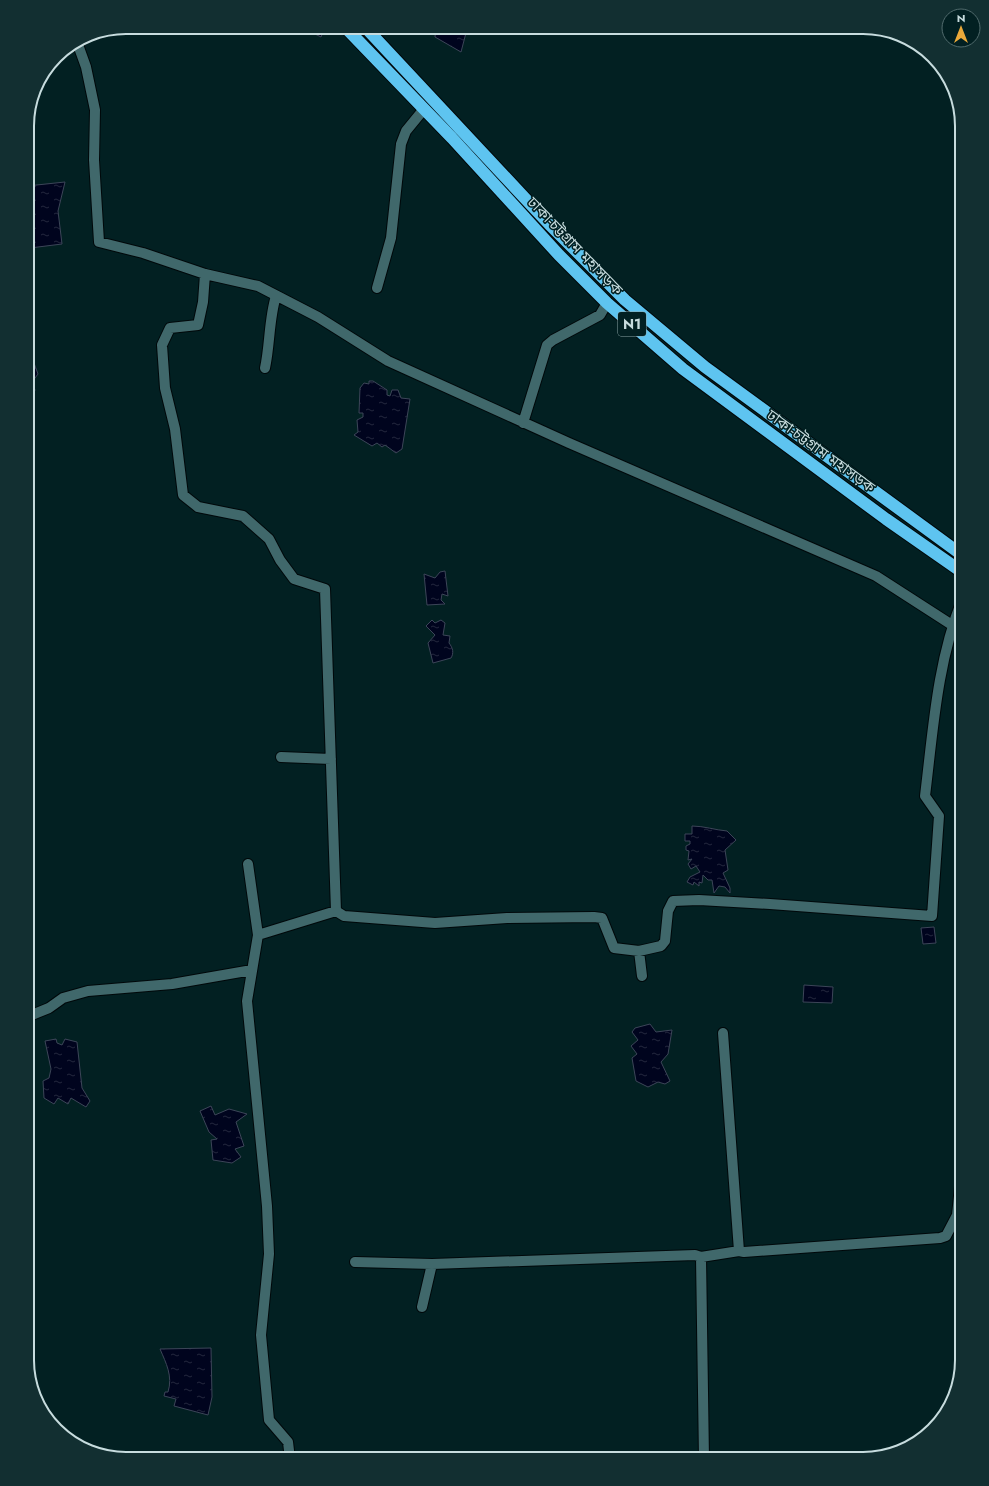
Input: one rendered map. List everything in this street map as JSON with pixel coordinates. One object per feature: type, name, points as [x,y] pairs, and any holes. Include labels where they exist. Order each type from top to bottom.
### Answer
[{"type":"highway","name":"ঢাকা-চট্টগ্রাম মহাসড়ক","points":[[352,34],[606,303],[684,369],[861,500],[955,567]]},
{"type":"highway","name":"ঢাকা-চট্টগ্রাম মহাসড়ক","points":[[372,34],[549,224],[625,300],[705,367],[955,550]]},
{"type":"street","points":[[79,47],[86,68],[95,110],[94,160],[99,242],[143,253],[205,274],[258,286],[318,317],[388,361],[524,423],[876,576],[952,624]]},
{"type":"street","points":[[377,288],[391,238],[401,144],[406,131],[424,109]]},
{"type":"street","points":[[205,274],[203,302],[198,325],[170,328],[162,345],[165,388],[175,428],[183,495],[198,506],[243,516],[269,539],[280,560],[294,579],[325,589],[336,911]]},
{"type":"street","points":[[265,368],[270,344],[273,305],[276,296]]},
{"type":"street","points":[[524,423],[547,345],[553,340],[600,315],[606,303]]},
{"type":"street","points":[[258,935],[336,911],[344,916],[435,923],[507,918],[594,917],[602,918],[614,948],[639,951],[661,946],[665,941],[668,912],[673,901],[699,900],[770,904],[932,916],[939,816],[925,796],[937,697],[952,624],[955,617]]},
{"type":"street","points":[[281,757],[331,759]]},
{"type":"street","points":[[248,864],[258,935],[246,1001],[267,1206],[270,1254],[261,1335],[270,1420],[288,1442],[289,1452]]},
{"type":"street","points":[[639,951],[642,976]]},
{"type":"street","points":[[34,1014],[49,1008],[63,998],[88,991],[172,984],[252,970]]},
{"type":"street","points":[[723,1033],[739,1251]]},
{"type":"street","points":[[355,1262],[432,1264],[701,1256],[739,1251],[744,1252],[940,1238],[946,1236],[955,1219]]},
{"type":"street","points":[[701,1256],[704,1452]]},
{"type":"street","points":[[422,1308],[432,1264]]},
{"type":"water","points":[[315,34],[322,34],[321,37]]},
{"type":"water","points":[[435,34],[466,34],[461,52],[435,37]]},
{"type":"water","points":[[65,182],[58,211],[62,244],[34,248],[34,185]]},
{"type":"water","points":[[34,363],[38,374],[34,379]]},
{"type":"water","points":[[369,381],[373,381],[387,390],[387,395],[390,396],[392,390],[398,390],[401,398],[410,399],[402,449],[396,453],[385,445],[382,447],[377,443],[372,446],[354,435],[358,432],[357,420],[363,417],[363,413],[359,413],[360,388],[364,383],[369,384]]},
{"type":"water","points":[[445,571],[448,596],[442,594],[441,600],[445,604],[427,605],[424,574],[435,578],[440,572]]},
{"type":"water","points":[[432,620],[435,623],[441,620],[445,623],[443,635],[450,636],[449,643],[453,652],[451,658],[433,663],[428,643],[435,635],[426,626]]},
{"type":"water","points":[[692,826],[727,831],[736,840],[725,850],[728,870],[723,873],[730,888],[730,893],[725,887],[719,886],[714,893],[712,880],[708,880],[703,875],[702,883],[699,882],[699,886],[694,882],[693,885],[687,882],[690,877],[700,872],[696,866],[691,869],[688,864],[692,859],[688,860],[689,851],[686,850],[686,846],[690,844],[690,841],[685,841],[685,834],[692,834]]},
{"type":"water","points":[[934,927],[936,943],[923,944],[921,928]]},
{"type":"water","points":[[804,985],[833,987],[832,1003],[803,1002]]},
{"type":"water","points":[[650,1024],[656,1032],[672,1030],[668,1054],[661,1062],[670,1081],[665,1084],[658,1082],[648,1087],[636,1081],[632,1058],[637,1054],[631,1046],[638,1040],[632,1032],[635,1028]]},
{"type":"water","points":[[56,1039],[57,1043],[62,1045],[65,1039],[77,1042],[82,1088],[90,1101],[86,1107],[71,1098],[68,1104],[58,1098],[54,1104],[44,1098],[43,1081],[49,1078],[51,1069],[45,1041]]},
{"type":"water","points":[[211,1106],[215,1115],[229,1109],[247,1114],[236,1122],[244,1146],[235,1149],[241,1157],[232,1163],[213,1160],[211,1140],[217,1139],[209,1132],[200,1111]]},
{"type":"water","points":[[211,1348],[212,1397],[208,1415],[174,1406],[176,1399],[164,1396],[165,1392],[168,1392],[170,1380],[160,1349]]}]
